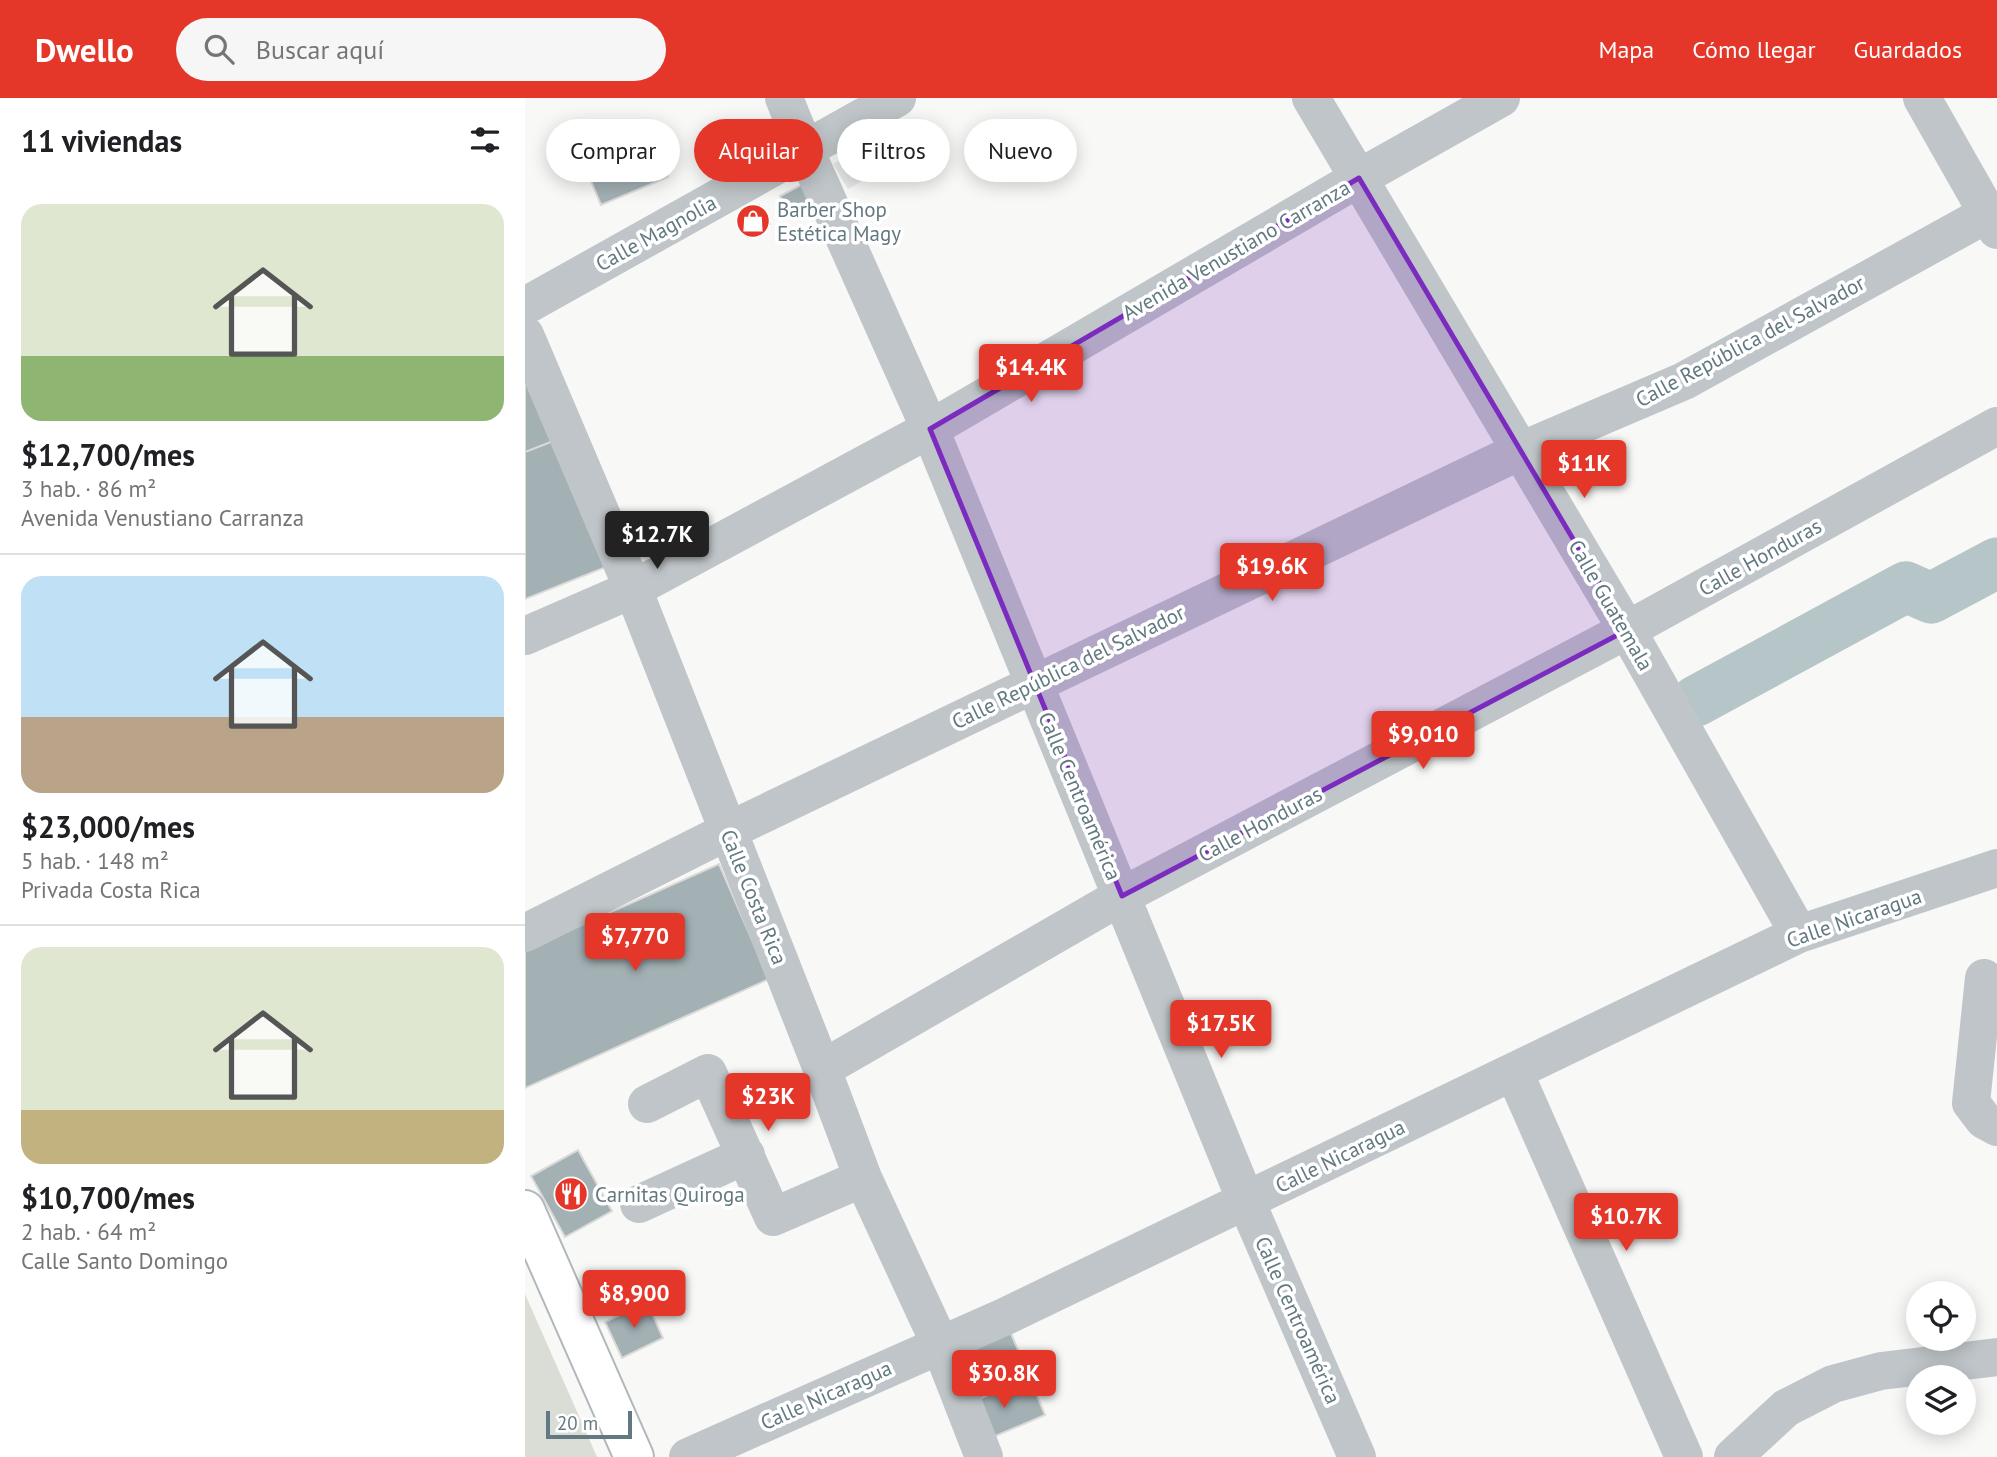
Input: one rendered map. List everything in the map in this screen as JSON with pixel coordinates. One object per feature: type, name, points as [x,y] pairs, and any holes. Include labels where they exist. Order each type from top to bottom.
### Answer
[{"type":"main road","points":[[525,1210],[634,1457]]},
{"type":"street","name":"Calle Centroamérica","points":[[784,98],[792,119]]},
{"type":"street","name":"Calle Magnolia","points":[[823,140],[897,98]]},
{"type":"street","name":"Calle Guatemala","points":[[1311,98],[1627,630],[1799,934]]},
{"type":"street","name":"Avenida Venustiano Carranza","points":[[525,636],[633,589],[930,429],[1501,98]]},
{"type":"street","points":[[1922,98],[1992,222]]},
{"type":"street","name":"Calle Magnolia","points":[[525,306],[748,182]]},
{"type":"street","name":"Calle Centroamérica","points":[[819,182],[930,429],[1246,1200],[1357,1457]]},
{"type":"street","name":"Calle República del Salvador","points":[[525,933],[728,831],[1520,451],[1684,381],[1992,222]]},
{"type":"street","name":"Calle Costa Rica","points":[[525,335],[633,589],[863,1178],[940,1344],[983,1457]]},
{"type":"street","name":"Calle Honduras","points":[[822,1069],[1122,897],[1627,630],[1997,426]]},
{"type":"street","name":"Calle Nicaragua","points":[[688,1457],[1004,1317],[1799,934],[1997,869]]},
{"type":"street","points":[[1983,978],[1971,1103],[1984,1120],[1997,1127]]},
{"type":"street","points":[[1514,1072],[1684,1457]]},
{"type":"street","points":[[647,1104],[708,1073],[773,1217],[863,1178]]},
{"type":"street","points":[[639,1204],[746,1155]]},
{"type":"street","points":[[1733,1457],[1786,1408],[1833,1384],[1881,1371],[1997,1357]]},
{"type":"highlighted area","points":[[1359,178],[1627,630],[1122,896],[930,429]]},
{"type":"shaded area","points":[[844,182],[860,182],[848,189]]},
{"type":"shaded area","points":[[525,1294],[597,1457],[525,1457]]},
{"type":"building","points":[[591,182],[656,182],[601,205]]},
{"type":"building","points":[[805,183],[817,205],[791,219],[780,196]]},
{"type":"building","name":"Barber Shop Estética Magy","points":[[759,205],[770,224],[748,237],[737,218]]},
{"type":"building","points":[[525,340],[561,438],[525,452]]},
{"type":"building","points":[[561,438],[611,565],[525,599],[525,452]]},
{"type":"building","points":[[719,864],[769,979],[525,1088],[525,950]]},
{"type":"building","name":"Carnitas Quiroga","points":[[578,1150],[612,1211],[565,1237],[531,1176]]},
{"type":"building","points":[[647,1302],[663,1338],[622,1358],[605,1322]]},
{"type":"building","points":[[1004,1317],[1030,1378],[964,1405],[940,1344]]},
{"type":"building","points":[[1030,1378],[1045,1415],[979,1443],[964,1405]]},
{"type":"waterway","points":[[1696,701],[1906,587],[1931,598],[1997,563]]},
{"type":"place","name":"Barber Shop Estética Magy","points":[[753,221]]},
{"type":"place","name":"Carnitas Quiroga","points":[[571,1194]]}]
